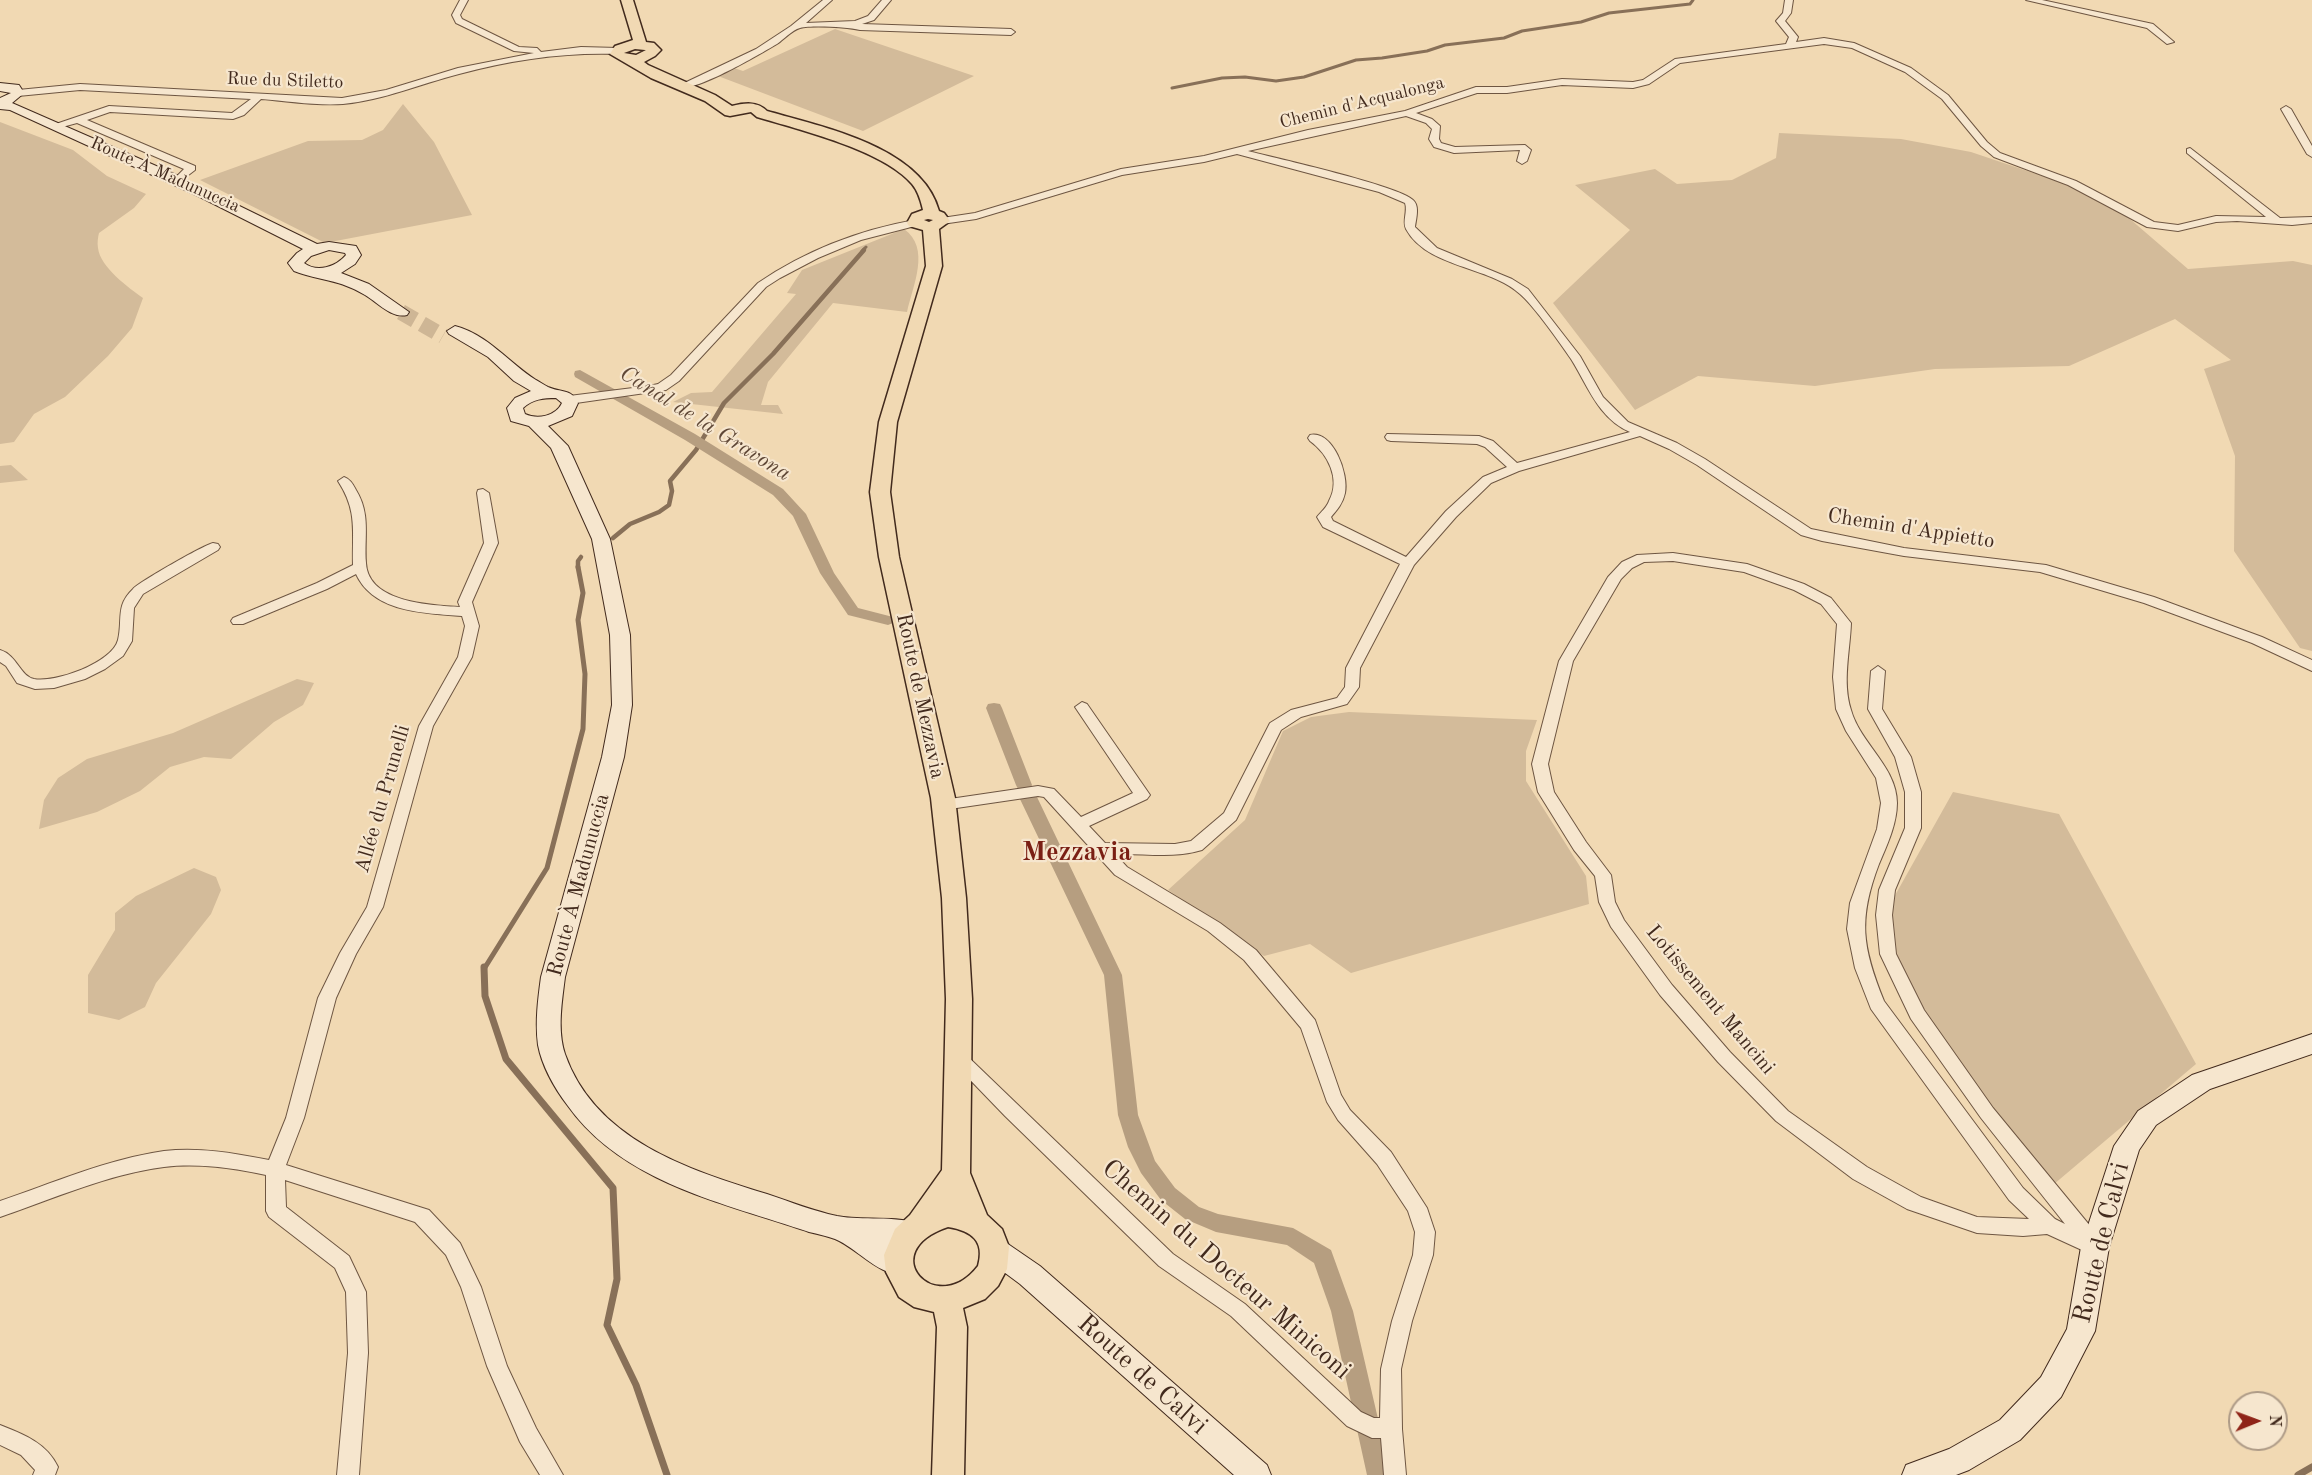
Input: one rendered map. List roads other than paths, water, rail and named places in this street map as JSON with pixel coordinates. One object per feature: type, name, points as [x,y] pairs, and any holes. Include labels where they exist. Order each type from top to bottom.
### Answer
[{"type":"main road","points":[[627,0],[640,40],[639,54],[654,75],[686,86]]},
{"type":"main road","points":[[618,51],[617,54],[622,58],[639,54]]},
{"type":"main road","name":"Route de Mezzavia","points":[[686,86],[737,110],[727,116],[733,121],[758,117],[870,158],[891,170],[904,182],[915,196],[928,220],[934,266],[888,422],[880,492],[889,557],[944,805],[954,898],[958,999],[956,1173]]},
{"type":"main road","name":"Route À Madunuccia","points":[[0,87],[14,88],[8,102],[55,126],[242,210],[315,249]]},
{"type":"main road","points":[[315,272],[342,267],[351,261],[354,255],[351,249],[329,246],[315,249],[305,253],[296,263],[305,271],[340,276],[409,310],[355,271],[342,267]]},
{"type":"main road","points":[[449,333],[486,360],[514,371],[546,393]]},
{"type":"main road","points":[[514,371],[523,399],[546,393],[560,394],[569,399],[569,408],[560,416],[534,422]]},
{"type":"main road","name":"Route À Madunuccia","points":[[523,399],[514,413],[522,420],[534,422],[559,446],[601,539],[620,635],[622,705],[613,757],[554,968],[550,1003],[553,1052],[573,1097],[601,1129],[640,1158],[706,1187],[843,1229],[897,1263]]},
{"type":"main road","name":"Route À Madunuccia","points":[[559,446],[560,416]]},
{"type":"main road","name":"Route de Calvi","points":[[1917,1475],[1958,1460],[2010,1430],[2051,1387],[2081,1331],[2095,1247],[2127,1146],[2147,1118],[2201,1082],[2312,1044]]},
{"type":"main road","points":[[956,1173],[975,1221]]},
{"type":"main road","points":[[915,1228],[934,1217],[948,1215],[962,1216],[985,1228],[992,1238],[995,1250],[991,1270],[985,1280],[975,1290],[961,1297],[946,1300],[928,1298],[912,1291],[902,1278],[897,1263],[900,1247],[956,1173]]},
{"type":"main road","name":"Route À Madunuccia","points":[[843,1229],[915,1228]]},
{"type":"main road","name":"Route de Calvi","points":[[995,1250],[1030,1275],[1256,1475]]},
{"type":"main road","points":[[985,1280],[1030,1275]]},
{"type":"main road","points":[[946,1300],[952,1328],[948,1475]]},
{"type":"street","points":[[464,0],[456,15],[459,21],[517,49],[549,53]]},
{"type":"street","points":[[686,86],[736,64],[776,42],[801,26],[828,0]]},
{"type":"street","points":[[801,26],[856,24],[871,18],[887,0]]},
{"type":"street","points":[[1789,0],[1787,13],[1780,21],[1794,37],[1790,45]]},
{"type":"street","points":[[2031,0],[2150,27],[2160,32],[2170,42]]},
{"type":"street","points":[[842,24],[860,27],[1011,32]]},
{"type":"street","name":"Chemin d'Acqualonga","points":[[569,399],[662,387],[675,378],[762,285],[775,275],[851,241],[896,225],[976,216],[1120,172],[1241,152],[1308,133],[1407,113],[1476,90],[1507,90],[1562,82],[1633,85],[1646,82],[1678,61],[1824,41],[1854,46],[1908,70],[1945,97],[1996,155],[2072,183],[2108,200],[2151,225],[2178,228],[2216,219],[2237,218],[2277,221],[2312,220]]},
{"type":"street","points":[[511,60],[517,49]]},
{"type":"street","name":"Rue du Stiletto","points":[[8,102],[80,87],[342,101],[366,98],[458,71],[549,53],[582,50],[618,51]]},
{"type":"street","points":[[55,126],[109,110],[233,116],[241,113],[257,98]]},
{"type":"street","points":[[2286,109],[2312,154]]},
{"type":"street","points":[[1407,113],[1429,121],[1437,128],[1434,139],[1437,145],[1491,150],[1522,147],[1526,150],[1522,161]]},
{"type":"street","points":[[78,120],[192,168],[178,180]]},
{"type":"street","points":[[2190,151],[2277,221]]},
{"type":"street","name":"Chemin d'Appietto","points":[[1241,152],[1383,190],[1409,201],[1412,206],[1410,227],[1417,237],[1433,250],[1508,281],[1524,291],[1576,358],[1598,399],[1624,425],[1673,446],[1701,462],[1806,532],[1904,552],[2041,568],[2149,600],[2257,640],[2312,666]]},
{"type":"street","points":[[1100,849],[1175,850],[1196,846],[1230,816],[1275,727],[1296,713],[1342,701],[1352,687],[1353,668],[1377,618],[1408,563],[1450,514],[1487,480],[1515,468],[1639,433]]},
{"type":"street","points":[[1391,437],[1479,440],[1489,444],[1515,468]]},
{"type":"street","points":[[1314,438],[1322,443],[1337,463],[1339,474],[1336,501],[1324,517],[1328,524],[1408,563]]},
{"type":"street","points":[[344,480],[354,494],[361,517],[359,567],[366,581],[377,592],[399,603],[468,612]]},
{"type":"street","name":"Allée du Prunelli","points":[[274,1169],[295,1118],[327,998],[348,953],[375,907],[426,726],[465,657],[472,626],[465,602],[492,543],[483,493]]},
{"type":"street","points":[[0,655],[11,663],[22,680],[35,684],[54,683],[80,676],[100,666],[118,653],[125,641],[127,608],[138,591],[213,547]]},
{"type":"street","name":"Lotissement Mancini","points":[[1673,556],[1747,568],[1799,587],[1826,601],[1844,623],[1838,677],[1843,712],[1885,783],[1889,801],[1885,831],[1858,904],[1857,946],[1866,978],[1877,1004],[1987,1157],[2016,1194],[2048,1225],[2023,1228],[1977,1225],[1914,1203],[1860,1173],[1782,1116],[1666,990],[1617,923],[1607,902],[1603,874],[1580,846],[1546,792],[1539,764],[1566,661],[1615,577],[1627,565],[1642,558],[1673,556]]},
{"type":"street","points":[[238,621],[322,586],[359,567]]},
{"type":"street","points":[[1878,671],[1875,709],[1903,757],[1914,792],[1913,828],[1887,890],[1884,915],[1888,954],[1917,1014],[1987,1113],[2095,1247]]},
{"type":"street","points":[[1078,825],[1142,795],[1082,707]]},
{"type":"street","points":[[944,805],[1038,791],[1049,793],[1121,871],[1214,927],[1250,955],[1309,1025],[1333,1097],[1344,1115],[1384,1158],[1417,1208],[1425,1232],[1423,1255],[1402,1321],[1391,1369],[1391,1429],[1395,1475]]},
{"type":"street","name":"Chemin du Docteur Miniconi","points":[[958,1057],[1011,1112],[1166,1260],[1238,1310],[1354,1419],[1372,1428],[1391,1429]]},
{"type":"street","points":[[0,1209],[120,1168],[165,1160],[228,1159],[274,1169],[422,1216],[453,1249],[471,1287],[497,1366],[528,1435],[552,1475]]},
{"type":"street","points":[[274,1169],[276,1211],[342,1262],[356,1292],[358,1353],[348,1475]]},
{"type":"street","points":[[2048,1225],[2095,1247]]},
{"type":"street","points":[[0,1435],[29,1448],[46,1467],[44,1475]]},
{"type":"waterway","points":[[1172,88],[1222,78],[1245,77],[1276,81],[1304,77],[1356,60],[1382,58],[1427,51],[1445,45],[1504,38],[1522,31],[1581,22],[1609,13],[1690,4],[1693,0]]},
{"type":"waterway","points":[[862,251],[866,247]]},
{"type":"waterway","points":[[613,538],[630,524],[659,512],[669,505],[672,491],[670,481],[696,450],[724,403],[773,354],[864,250]]},
{"type":"waterway","name":"Canal de la Gravona","points":[[580,374],[690,437],[778,492],[799,514],[827,573],[853,612],[888,620]]},
{"type":"waterway","points":[[578,567],[581,557]]},
{"type":"waterway","points":[[484,969],[547,868],[583,729],[585,674],[578,620],[583,593],[578,567]]},
{"type":"waterway","name":"Canal de la Gravona","points":[[994,708],[1024,785]]},
{"type":"waterway","name":"Canal de la Gravona","points":[[1028,797],[1113,975],[1128,1115],[1138,1147],[1148,1167],[1168,1194],[1192,1213],[1216,1223],[1293,1237],[1323,1257],[1342,1311],[1379,1475]]},
{"type":"waterway","points":[[484,969],[485,996],[506,1059],[613,1188],[617,1279],[607,1325],[636,1385],[667,1475]]},
{"type":"waterway","points":[[2298,1475],[2312,1467]]},
{"type":"tunnel","points":[[401,312],[443,336]]},
{"type":"district","name":"Mezzavia","points":[[1077,853]]}]
